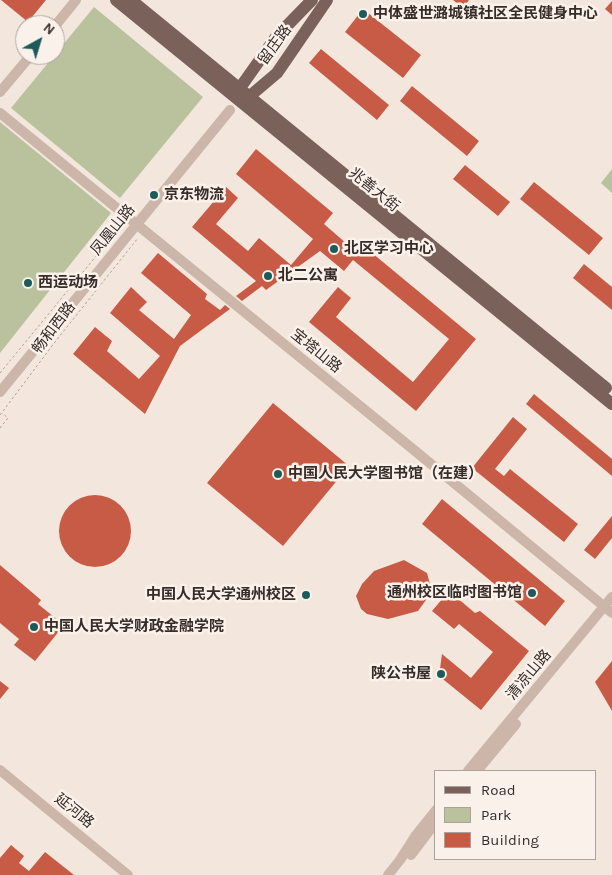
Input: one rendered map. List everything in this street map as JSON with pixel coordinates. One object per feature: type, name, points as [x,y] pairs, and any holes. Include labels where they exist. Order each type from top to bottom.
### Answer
[{"type":"main road","name":"兆善大街","points":[[116,0],[241,96],[612,393]]},
{"type":"main road","name":"兆善大街","points":[[131,0],[241,96],[612,404]]},
{"type":"main road","name":"留庄路","points":[[241,96],[276,37],[312,0]]},
{"type":"main road","name":"留庄路","points":[[241,96],[277,73],[327,0]]},
{"type":"street","points":[[64,15],[76,0]]},
{"type":"street","points":[[0,92],[23,65]]},
{"type":"street","name":"凤凰山路","points":[[0,392],[140,228],[230,110]]},
{"type":"street","name":"宝塔山路","points":[[0,113],[609,609]]},
{"type":"street","name":"清凉山路","points":[[478,770],[609,609],[612,597]]},
{"type":"street","name":"清凉山路","points":[[469,770],[609,609]]},
{"type":"street","name":"延河路","points":[[0,770],[128,875]]},
{"type":"street","points":[[388,875],[416,834],[434,812]]},
{"type":"street","points":[[395,875],[434,825]]},
{"type":"path","name":"畅和西路","points":[[0,373],[120,227],[140,228]]},
{"type":"path","name":"畅和西路","points":[[1,414],[140,228]]},
{"type":"path","points":[[0,428],[8,418],[1,414]]},
{"type":"green space","points":[[94,7],[203,97],[120,198],[11,108],[46,65],[65,65],[65,42]]},
{"type":"green space","name":"西运动场","points":[[0,122],[111,213],[0,353]]},
{"type":"green space","points":[[612,169],[612,193],[601,183]]},
{"type":"building","points":[[1,0],[46,0],[34,15],[19,15]]},
{"type":"building","points":[[453,0],[469,0],[463,8]]},
{"type":"building","points":[[612,1],[612,15],[605,9]]},
{"type":"building","points":[[363,9],[421,55],[403,78],[345,32]]},
{"type":"building","points":[[321,49],[389,105],[377,120],[309,63]]},
{"type":"building","points":[[412,86],[479,141],[467,156],[400,101]]},
{"type":"building","name":"北二公寓","points":[[256,149],[333,213],[324,224],[354,250],[360,243],[476,339],[416,411],[309,322],[338,287],[351,298],[336,317],[413,382],[449,339],[353,260],[344,271],[320,251],[266,290],[262,286],[242,301],[236,296],[256,281],[192,227],[226,187],[238,198],[216,224],[248,251],[259,238],[291,265],[313,239],[236,174]]},
{"type":"building","points":[[465,165],[510,202],[498,216],[453,179]]},
{"type":"building","points":[[534,182],[603,238],[589,255],[520,199]]},
{"type":"building","points":[[158,253],[207,294],[205,299],[220,310],[225,305],[230,309],[180,346],[145,414],[73,354],[95,327],[112,341],[107,351],[139,379],[160,356],[110,313],[131,287],[147,302],[139,310],[174,339],[191,315],[141,273]]},
{"type":"building","points":[[584,264],[612,287],[612,310],[573,278]]},
{"type":"building","points":[[534,394],[612,459],[612,476],[526,404]]},
{"type":"building","name":"中国人民大学图书馆（在建）","points":[[273,403],[349,466],[283,546],[207,483]]},
{"type":"building","points":[[513,417],[527,429],[495,469],[504,476],[510,469],[578,524],[564,542],[472,468]]},
{"type":"building","points":[[95,495],[115,501],[125,511],[131,531],[125,551],[115,561],[95,567],[75,561],[65,551],[59,531],[65,511],[75,501]]},
{"type":"building","points":[[442,499],[565,601],[545,626],[422,524]]},
{"type":"building","points":[[612,516],[612,538],[595,559],[584,550]]},
{"type":"building","points":[[404,560],[427,573],[430,584],[426,600],[418,611],[388,619],[367,614],[361,609],[356,596],[362,584],[374,571]]},
{"type":"building","points":[[0,565],[41,600],[38,604],[64,625],[35,661],[14,645],[19,639],[0,623]]},
{"type":"building","points":[[449,591],[475,613],[480,611],[529,651],[481,710],[439,676],[442,654],[471,678],[493,652],[459,624],[454,629],[432,611]]},
{"type":"building","points":[[612,661],[612,711],[595,682]]},
{"type":"building","points":[[0,681],[9,688],[0,699]]},
{"type":"building","points":[[11,845],[24,856],[19,863],[29,871],[45,852],[74,875],[0,875],[0,858]]},
{"type":"place","name":"中体盛世潞城镇社区全民健身中心","points":[[363,14]]},
{"type":"place","name":"京东物流","points":[[154,195]]},
{"type":"place","name":"北区学习中心","points":[[334,249]]},
{"type":"place","name":"北二公寓","points":[[268,276]]},
{"type":"place","name":"西运动场","points":[[28,283]]},
{"type":"place","name":"中国人民大学图书馆（在建）","points":[[278,474]]},
{"type":"place","name":"通州校区临时图书馆","points":[[532,593]]},
{"type":"place","name":"中国人民大学通州校区","points":[[306,595]]},
{"type":"place","name":"中国人民大学财政金融学院","points":[[34,627]]},
{"type":"place","name":"陕公书屋","points":[[441,674]]}]
